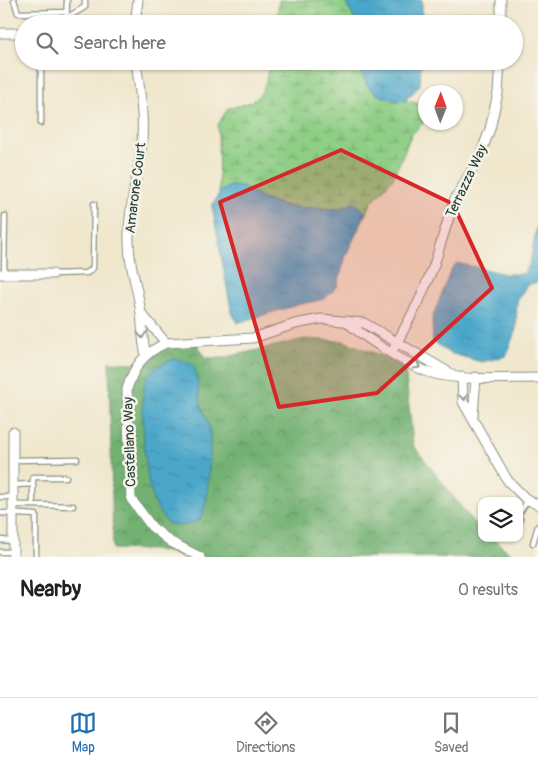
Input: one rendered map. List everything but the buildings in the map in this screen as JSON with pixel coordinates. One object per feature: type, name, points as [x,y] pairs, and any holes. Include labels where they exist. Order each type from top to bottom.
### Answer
[{"type":"street","points":[[136,15],[138,0]]},
{"type":"street","points":[[501,0],[501,15]]},
{"type":"street","points":[[0,33],[15,33]]},
{"type":"street","name":"Amarone Court","points":[[138,70],[142,96],[142,134],[130,214],[129,254],[132,275],[142,314]]},
{"type":"street","name":"Terrazza Way","points":[[392,352],[419,301],[434,265],[454,201],[480,156],[490,129],[498,93],[499,70]]},
{"type":"street","points":[[2,274],[53,274]]},
{"type":"street","points":[[142,314],[166,343]]},
{"type":"street","points":[[142,314],[142,341],[146,355]]},
{"type":"street","name":"Castellano Way","points":[[200,557],[171,542],[152,527],[131,499],[127,389],[132,372],[146,355],[166,343],[245,339],[321,320],[346,321],[364,323],[458,376]]},
{"type":"street","name":"Castellano Way","points":[[346,321],[358,332],[420,369],[434,374],[538,378]]},
{"type":"street","points":[[458,376],[463,402],[473,416],[508,481],[528,500],[538,505]]},
{"type":"street","points":[[473,416],[476,377]]},
{"type":"street","points":[[13,432],[13,554]]},
{"type":"lane","points":[[14,0],[18,13],[66,15],[85,7],[85,0]]},
{"type":"lane","points":[[66,15],[67,0]]},
{"type":"lane","points":[[41,123],[42,70]]},
{"type":"lane","points":[[53,274],[87,273],[93,268],[94,204]]},
{"type":"lane","points":[[2,274],[5,216]]},
{"type":"lane","points":[[13,460],[77,459]]},
{"type":"lane","points":[[36,557],[36,515],[33,476],[66,477]]},
{"type":"lane","points":[[13,485],[33,484]]},
{"type":"lane","points":[[0,497],[36,515]]},
{"type":"lane","points":[[523,511],[528,500]]},
{"type":"lane","points":[[0,513],[13,505],[73,506]]},
{"type":"lane","points":[[533,543],[538,526]]},
{"type":"lane","points":[[0,540],[13,541]]},
{"type":"lane","points":[[0,552],[13,554]]},
{"type":"highlighted area","points":[[341,150],[453,204],[492,288],[377,393],[279,407],[220,202]]},
{"type":"green space","points":[[279,0],[346,0],[353,15],[277,15]]},
{"type":"green space","points":[[268,70],[361,70],[367,86],[374,92],[392,99],[418,104],[418,128],[411,135],[393,178],[372,202],[366,213],[354,202],[341,209],[292,207],[262,199],[242,186],[229,186],[219,193],[218,125],[228,108],[248,103],[260,95]]},
{"type":"green space","points":[[305,339],[343,341],[383,356],[405,368],[413,445],[478,526],[478,542],[497,542],[515,557],[195,557],[155,550],[113,549],[109,362],[141,363],[166,345],[195,341],[206,358],[223,358]]},
{"type":"water","points":[[346,0],[422,0],[422,15],[352,15],[345,2]]},
{"type":"water","points":[[361,70],[421,70],[420,85],[405,101],[380,95],[368,85]]},
{"type":"water","points":[[229,186],[242,186],[262,199],[292,207],[341,209],[354,202],[366,213],[346,255],[337,287],[324,299],[237,323],[231,310],[212,206],[219,193]]},
{"type":"water","points":[[538,220],[538,282],[527,285],[517,301],[516,329],[506,356],[482,362],[449,353],[433,341],[432,319],[450,272],[457,263],[506,274],[523,274],[530,263]]},
{"type":"water","points":[[173,359],[193,364],[201,405],[210,433],[209,472],[204,511],[199,520],[183,526],[167,522],[156,505],[149,483],[144,435],[143,401],[146,379],[154,369]]}]
